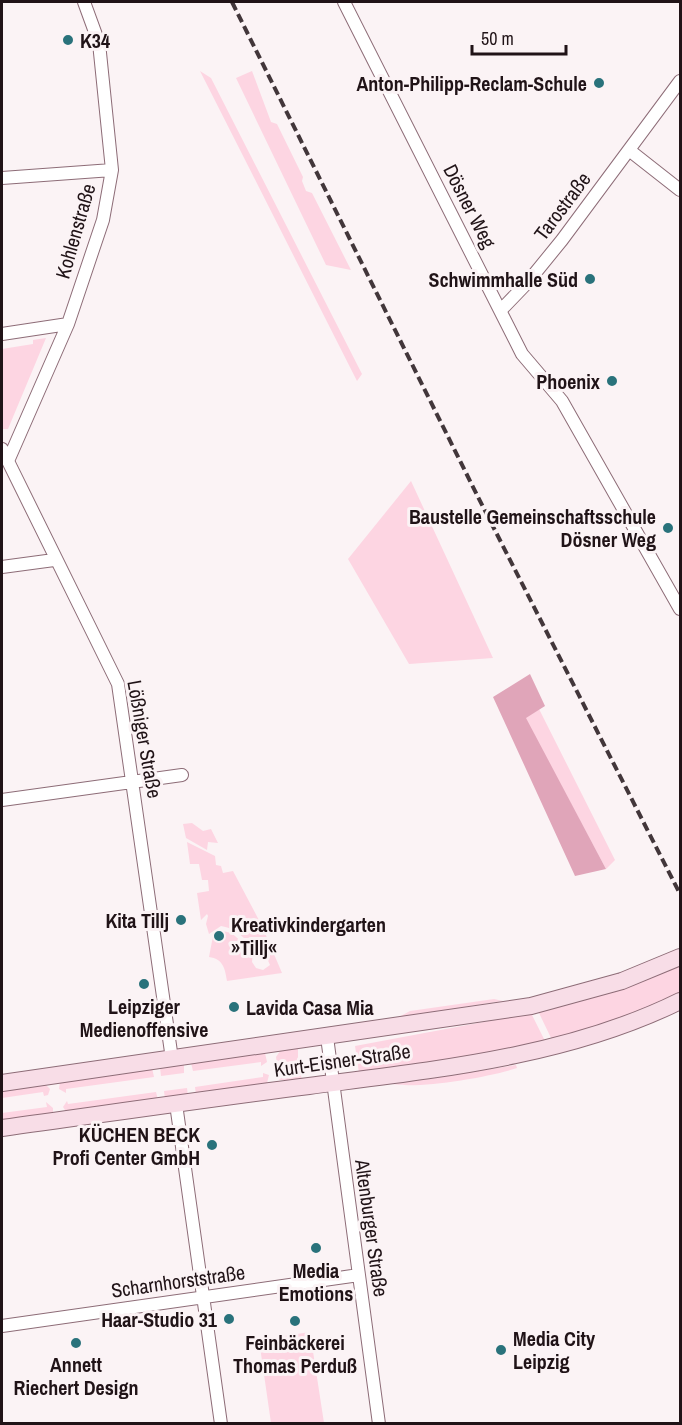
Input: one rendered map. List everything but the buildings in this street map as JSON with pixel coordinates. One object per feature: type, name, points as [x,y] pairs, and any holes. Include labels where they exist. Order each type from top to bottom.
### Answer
[{"type":"main road","name":"Kurt-Eisner-Straße","points":[[2,1083],[456,1018],[555,1001],[622,981],[681,957]]},
{"type":"main road","name":"Kurt-Eisner-Straße","points":[[2,1128],[332,1083],[552,1046],[606,1030],[681,1001]]},
{"type":"street","name":"Kohlenstraße","points":[[8,461],[68,324],[103,220],[112,170],[99,43],[84,2]]},
{"type":"street","name":"Dösner Weg","points":[[344,2],[522,354],[562,401],[681,609]]},
{"type":"street","name":"Tarostraße","points":[[501,310],[528,283],[681,81]]},
{"type":"street","points":[[629,150],[681,190]]},
{"type":"street","points":[[2,178],[112,170]]},
{"type":"street","points":[[2,334],[68,324]]},
{"type":"street","name":"Lößniger Straße","points":[[2,449],[54,560],[118,684],[134,782],[172,1059]]},
{"type":"street","points":[[2,567],[54,560]]},
{"type":"street","points":[[2,800],[182,775]]},
{"type":"street","name":"Altenburger Straße","points":[[327,1037],[379,1424]]},
{"type":"street","points":[[176,1104],[221,1424]]},
{"type":"street","name":"Scharnhorststraße","points":[[2,1326],[359,1275]]},
{"type":"shaded area","points":[[200,71],[211,78],[362,374],[357,381]]},
{"type":"shaded area","points":[[252,71],[271,122],[277,124],[303,177],[302,181],[306,191],[312,193],[351,270],[326,265],[236,78]]},
{"type":"shaded area","points":[[46,338],[8,429],[2,429],[2,349],[33,344],[33,340]]},
{"type":"shaded area","points":[[411,481],[493,658],[409,664],[348,559]]},
{"type":"shaded area","points":[[530,674],[545,706],[526,718],[606,869],[575,876],[493,697]]},
{"type":"shaded area","points":[[539,709],[615,860],[606,869],[525,718]]},
{"type":"shaded area","points":[[192,823],[203,831],[211,829],[218,843],[208,842],[207,850],[186,838],[183,824]]},
{"type":"shaded area","points":[[187,842],[215,856],[216,865],[221,866],[223,873],[233,871],[262,926],[282,973],[227,981],[222,965],[209,957],[213,936],[225,931],[235,936],[253,953],[252,962],[256,968],[263,970],[270,965],[266,956],[235,931],[221,926],[209,934],[206,924],[208,916],[207,914],[201,920],[197,893],[209,891],[208,880],[202,880],[199,864],[190,864]]},
{"type":"shaded area","points":[[680,964],[680,994],[631,1015],[552,1040],[539,1013],[539,1011]]},
{"type":"shaded area","points":[[494,999],[503,1001],[399,1017],[410,1011]]},
{"type":"shaded area","points":[[531,1013],[545,1041],[484,1054],[359,1073],[355,1046]]},
{"type":"shaded area","points":[[298,1048],[298,1062],[277,1064],[276,1057],[280,1051]]},
{"type":"shaded area","points":[[265,1053],[267,1062],[261,1066],[261,1062],[193,1071],[191,1063]]},
{"type":"shaded area","points":[[184,1064],[184,1073],[161,1076],[160,1067]]},
{"type":"shaded area","points":[[516,1065],[517,1068],[455,1081],[420,1085],[393,1084]]},
{"type":"shaded area","points":[[299,1067],[302,1080],[279,1080],[278,1070]]},
{"type":"shaded area","points":[[152,1068],[154,1077],[66,1089],[66,1093],[59,1089],[60,1081]]},
{"type":"shaded area","points":[[263,1073],[269,1075],[267,1083],[196,1095],[195,1087],[263,1077]]},
{"type":"shaded area","points":[[46,1085],[50,1089],[48,1095],[44,1096],[43,1092],[2,1098],[2,1089]]},
{"type":"shaded area","points":[[187,1088],[188,1096],[165,1099],[164,1091]]},
{"type":"shaded area","points":[[156,1092],[158,1100],[67,1113],[63,1107],[67,1101],[68,1104]]},
{"type":"shaded area","points":[[46,1102],[53,1108],[53,1115],[2,1122],[2,1113],[47,1107]]},
{"type":"shaded area","points":[[310,1332],[324,1423],[271,1423],[259,1340]]},
{"type":"railway","points":[[232,2],[478,497],[680,894]]},
{"type":"place","name":"K34","points":[[68,40]]},
{"type":"place","name":"Anton-Philipp-Reclam-Schule","points":[[599,83]]},
{"type":"place","name":"Schwimmhalle Süd","points":[[590,279]]},
{"type":"place","name":"Phoenix","points":[[612,381]]},
{"type":"place","name":"Baustelle Gemeinschaftsschule Dösner Weg","points":[[668,528]]},
{"type":"place","name":"Kita Tillj","points":[[181,920]]},
{"type":"place","name":"Kreativkindergarten »Tillj«","points":[[219,936]]},
{"type":"place","name":"Leipziger Medienoffensive","points":[[144,984]]},
{"type":"place","name":"Lavida Casa Mia","points":[[234,1007]]},
{"type":"place","name":"KÜCHEN BECK Profi Center GmbH","points":[[212,1145]]},
{"type":"place","name":"Media Emotions","points":[[316,1248]]},
{"type":"place","name":"Haar-Studio 31","points":[[229,1319]]},
{"type":"place","name":"Feinbäckerei Thomas Perduß","points":[[295,1321]]},
{"type":"place","name":"Annett Riechert Design","points":[[76,1343]]},
{"type":"place","name":"Media City Leipzig","points":[[501,1350]]}]
